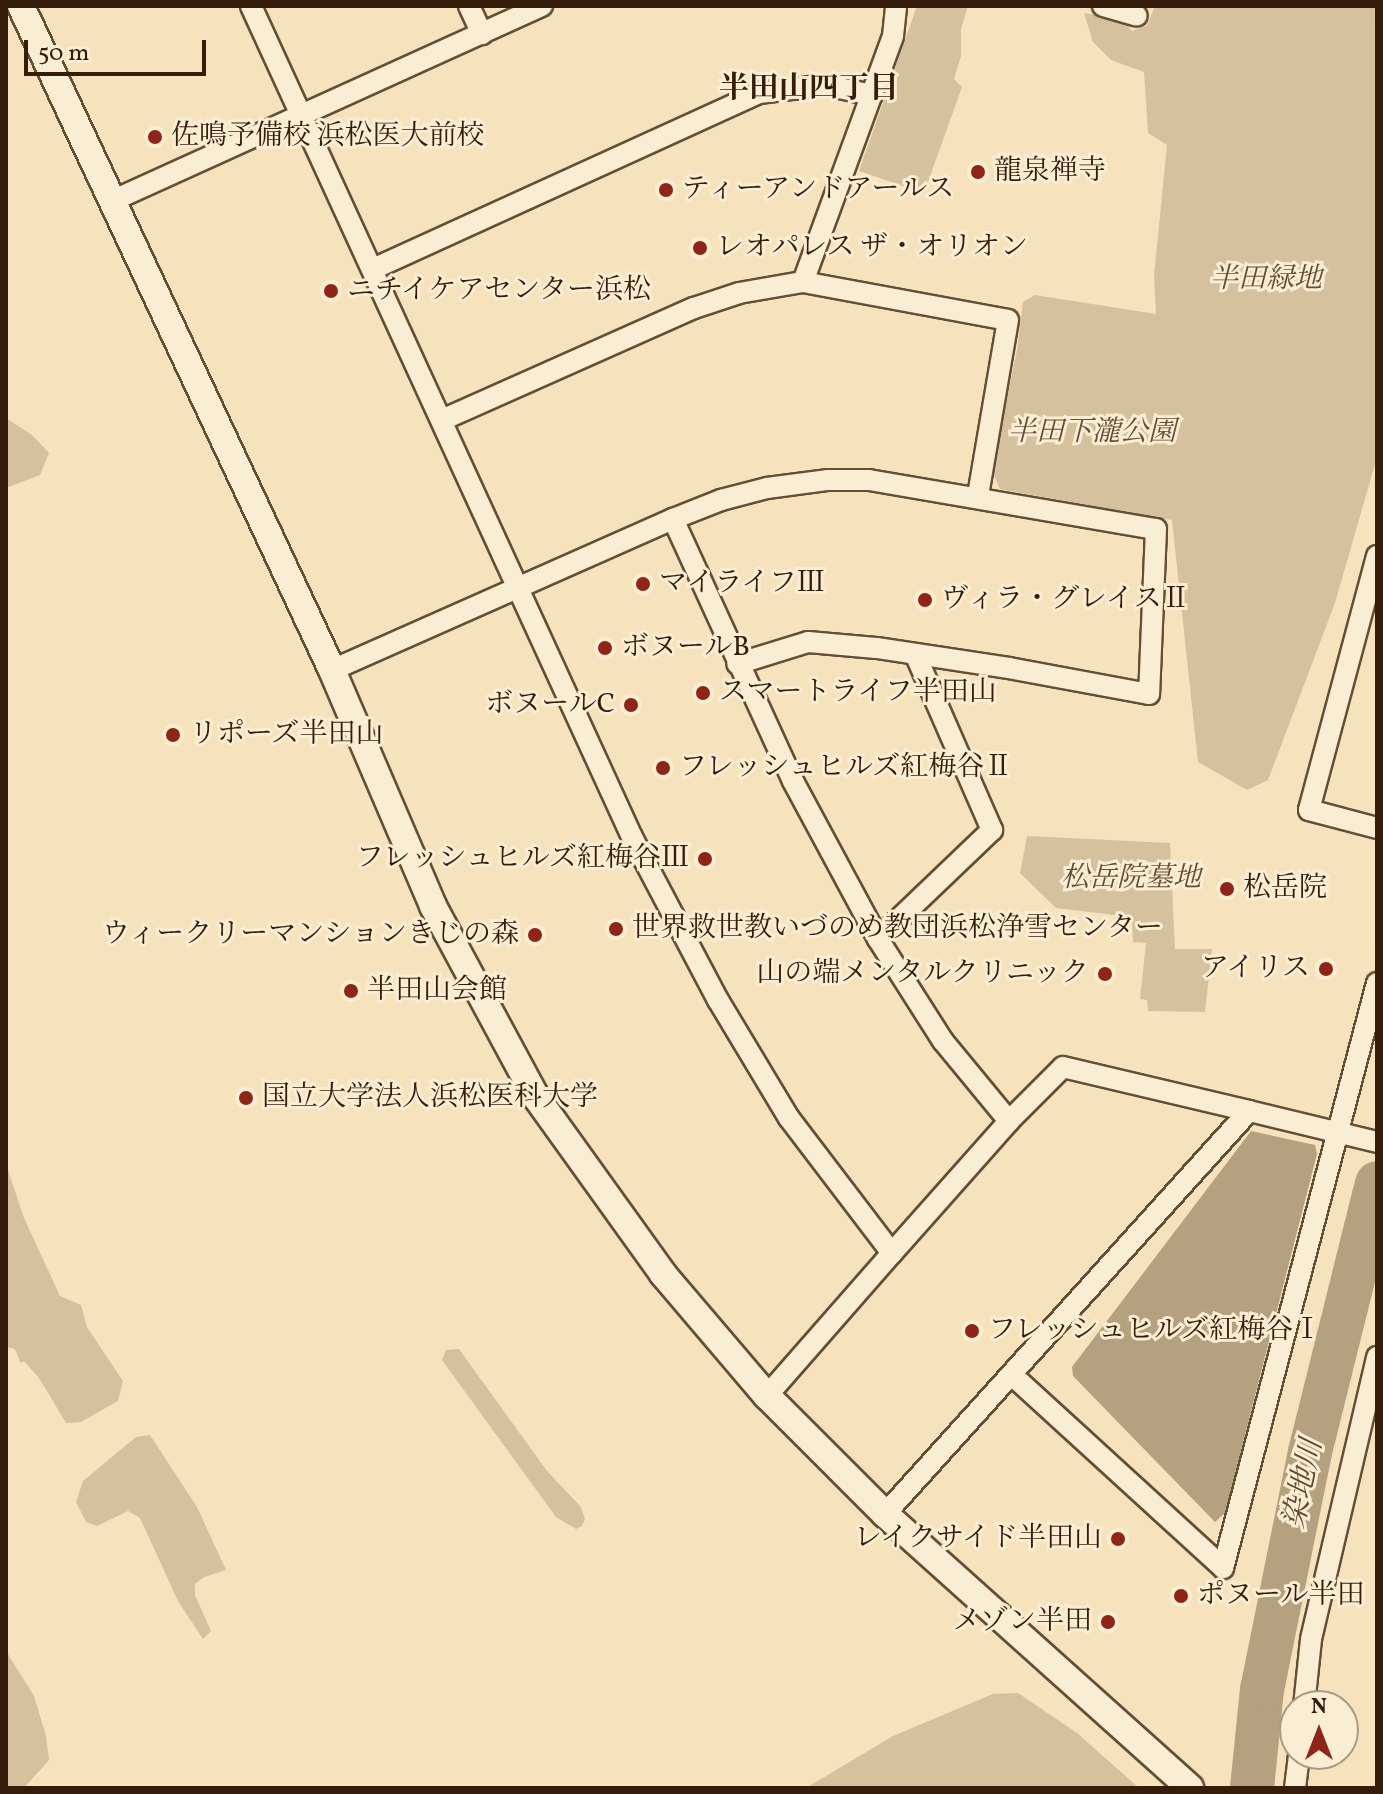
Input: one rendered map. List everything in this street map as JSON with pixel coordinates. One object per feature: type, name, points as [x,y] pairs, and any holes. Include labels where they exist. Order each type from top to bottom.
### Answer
[{"type":"street","points":[[21,6],[332,670],[433,906],[536,1097],[663,1274],[767,1396],[885,1514],[1190,1788]]},
{"type":"street","points":[[251,6],[632,837],[718,1000],[789,1118],[892,1253]]},
{"type":"street","points":[[469,6],[482,34]]},
{"type":"street","points":[[114,200],[301,118],[542,6]]},
{"type":"street","points":[[803,282],[893,36],[896,6]]},
{"type":"street","points":[[1103,6],[1137,16]]},
{"type":"street","points":[[373,269],[759,93],[825,85],[872,95]]},
{"type":"street","points":[[442,420],[694,308],[739,293],[803,282],[1008,320],[978,496]]},
{"type":"street","points":[[332,670],[673,519],[747,492],[828,480],[869,480],[978,496],[1156,529],[1149,694],[1009,668],[876,648],[808,642],[737,664]]},
{"type":"street","points":[[673,519],[793,781],[878,939],[943,1041],[1009,1121]]},
{"type":"street","points":[[1377,556],[1309,810],[1377,828]]},
{"type":"street","points":[[878,939],[992,830],[916,656]]},
{"type":"street","points":[[1012,1375],[1223,1568],[1377,983]]},
{"type":"street","points":[[767,1396],[1009,1121],[1063,1067],[1368,1140]]},
{"type":"street","points":[[885,1514],[1249,1111]]},
{"type":"street","points":[[1306,1690],[1311,1639],[1377,1357]]},
{"type":"green space","points":[[917,6],[968,6],[961,29],[961,56],[954,79],[962,87],[924,193],[859,171]]},
{"type":"green space","name":"半田緑地","points":[[1155,6],[1377,6],[1377,457],[1335,603],[1268,780],[1247,790],[1198,762],[1172,520],[1000,489],[992,471],[1017,350],[1023,302],[1035,295],[1156,314],[1154,276],[1167,145],[1148,133],[1144,72],[1111,60],[1093,42],[1084,13],[1123,20],[1132,31],[1147,26]]},
{"type":"green space","points":[[6,418],[32,435],[49,453],[40,475],[6,488]]},
{"type":"green space","name":"松岳院墓地","points":[[1027,836],[1170,843],[1175,949],[1212,949],[1205,1012],[1148,1011],[1147,1000],[1140,999],[1146,943],[1133,942],[1132,917],[1056,908],[1020,873]]},
{"type":"green space","points":[[6,1164],[24,1218],[60,1296],[81,1305],[87,1327],[123,1381],[118,1401],[81,1422],[66,1423],[39,1378],[25,1362],[20,1362],[15,1349],[6,1347]]},
{"type":"green space","points":[[459,1349],[547,1471],[581,1507],[585,1519],[582,1526],[576,1529],[556,1517],[442,1360],[446,1350]]},
{"type":"green space","points":[[150,1435],[197,1507],[226,1570],[204,1577],[195,1584],[195,1595],[211,1631],[203,1639],[178,1601],[140,1518],[128,1511],[97,1526],[86,1522],[76,1502],[83,1481],[136,1437]]},
{"type":"green space","points":[[6,1651],[34,1696],[46,1736],[49,1760],[24,1788],[6,1788]]},
{"type":"green space","points":[[1018,1693],[1077,1733],[1139,1788],[806,1788],[893,1736],[993,1694]]},
{"type":"shaded area","points":[[1251,1131],[1315,1145],[1317,1154],[1225,1513],[1215,1522],[1073,1376],[1072,1367]]},
{"type":"waterway","name":"染地川","points":[[1252,1788],[1262,1690],[1310,1452],[1377,1183]]},
{"type":"place","name":"佐鳴予備校 浜松医大前校","points":[[155,137]]},
{"type":"place","name":"龍泉禅寺","points":[[978,172]]},
{"type":"place","name":"ティーアンドアールス","points":[[666,190]]},
{"type":"place","name":"レオパレス ザ・オリオン","points":[[700,248]]},
{"type":"place","name":"ニチイケアセンター浜松","points":[[331,291]]},
{"type":"place","name":"マイライフⅢ","points":[[643,584]]},
{"type":"place","name":"ヴィラ・グレイスⅡ","points":[[925,600]]},
{"type":"place","name":"ボヌールB","points":[[605,648]]},
{"type":"place","name":"スマートライフ半田山","points":[[703,693]]},
{"type":"place","name":"ボヌールC","points":[[631,705]]},
{"type":"place","name":"リポーズ半田山","points":[[173,735]]},
{"type":"place","name":"フレッシュヒルズ紅梅谷Ⅱ","points":[[663,768]]},
{"type":"place","name":"フレッシュヒルズ紅梅谷Ⅲ","points":[[705,859]]},
{"type":"place","name":"松岳院","points":[[1227,889]]},
{"type":"place","name":"世界救世教いづのめ教団浜松浄雪センター","points":[[616,929]]},
{"type":"place","name":"ウィークリーマンションきじの森","points":[[535,935]]},
{"type":"place","name":"アイリス","points":[[1326,969]]},
{"type":"place","name":"山の端メンタルクリニック","points":[[1105,974]]},
{"type":"place","name":"半田山会館","points":[[351,991]]},
{"type":"place","name":"国立大学法人浜松医科大学","points":[[246,1098]]},
{"type":"place","name":"フレッシュヒルズ紅梅谷Ⅰ","points":[[972,1331]]},
{"type":"place","name":"レイクサイド半田山","points":[[1118,1539]]},
{"type":"place","name":"ポヌール半田","points":[[1181,1596]]},
{"type":"place","name":"メゾン半田","points":[[1108,1622]]},
{"type":"district","name":"半田山四丁目","points":[[809,89]]},
{"type":"park label","name":"半田下瀧公園","points":[[1092,433]]}]
